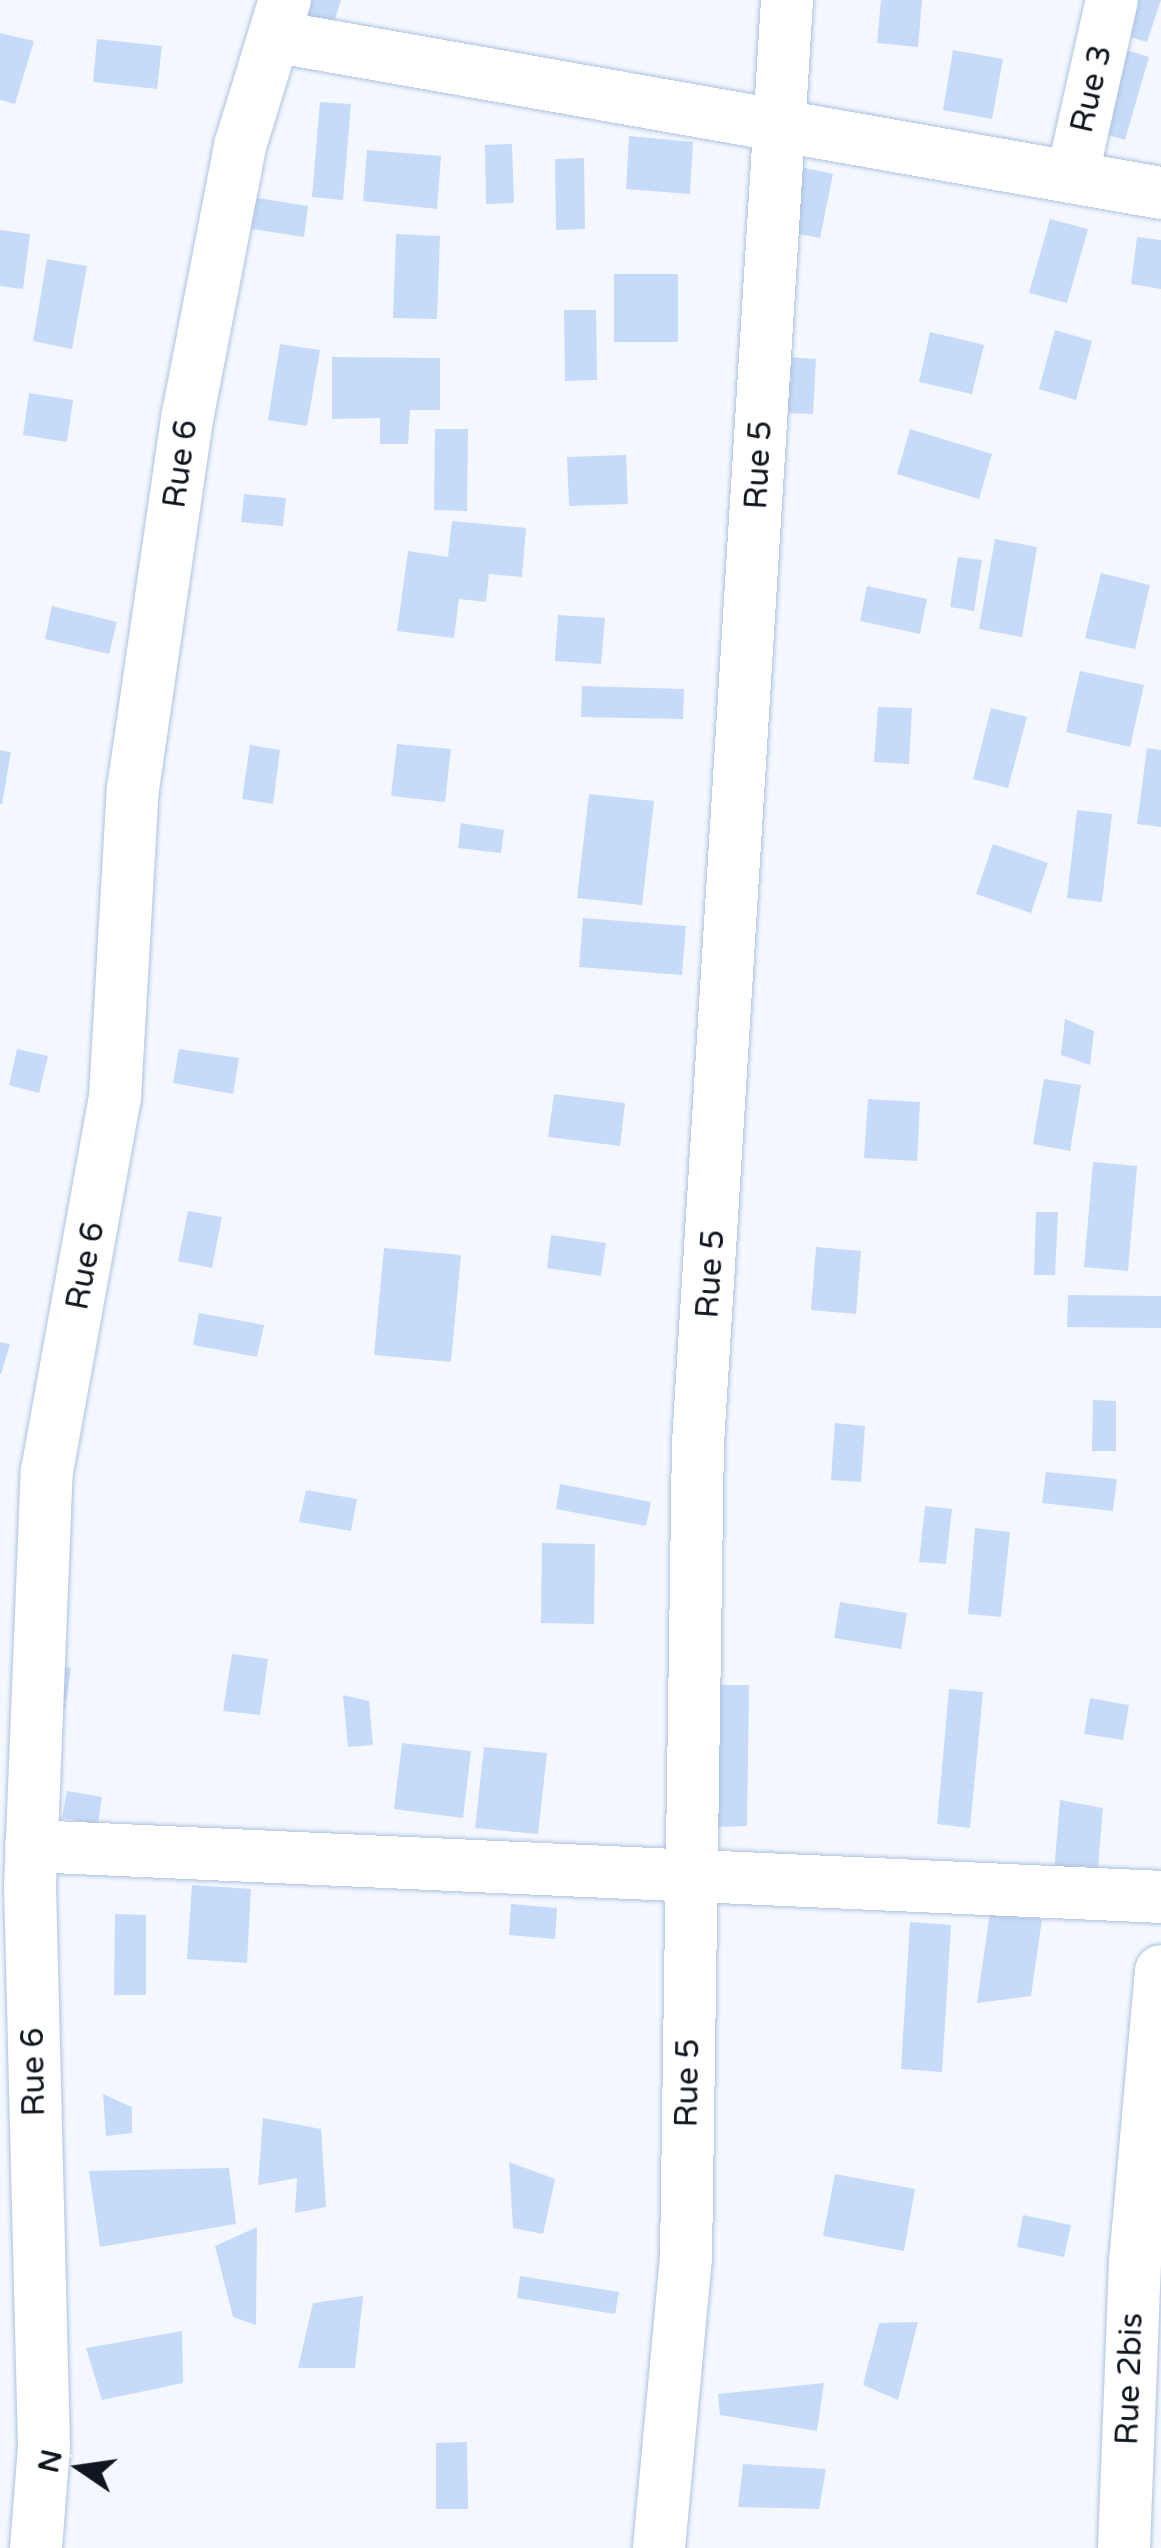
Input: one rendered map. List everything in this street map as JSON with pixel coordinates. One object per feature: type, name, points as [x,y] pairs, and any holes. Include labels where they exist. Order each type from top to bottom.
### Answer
[{"type":"street","name":"Rue 5","points":[[659,2548],[686,2258],[698,1443],[787,0]]},
{"type":"street","name":"Rue 3","points":[[1072,177],[1112,0]]},
{"type":"street","points":[[281,18],[779,126],[1161,194]]},
{"type":"street","name":"Rue 6","points":[[36,2548],[44,2447],[31,1846],[47,1471],[115,1097],[133,789],[198,363],[240,146],[281,18]]},
{"type":"street","points":[[31,1846],[1161,1897]]},
{"type":"street","name":"Rue 2bis","points":[[1124,2548],[1135,2262],[1161,1971]]},
{"type":"building","points":[[311,0],[341,0],[331,32],[304,23]]},
{"type":"building","points":[[881,0],[922,0],[918,47],[877,43]]},
{"type":"building","points":[[1132,0],[1161,0],[1147,42],[1121,34]]},
{"type":"building","points":[[0,33],[34,41],[15,104],[0,100]]},
{"type":"building","points":[[97,39],[162,46],[157,89],[93,82]]},
{"type":"building","points":[[1123,49],[1149,57],[1125,140],[1098,132]]},
{"type":"building","points":[[953,50],[1003,59],[992,119],[943,110]]},
{"type":"building","points":[[320,102],[351,104],[343,200],[312,197]]},
{"type":"building","points":[[629,136],[693,142],[690,194],[626,189]]},
{"type":"building","points":[[512,144],[514,203],[486,204],[485,145]]},
{"type":"building","points":[[367,150],[441,156],[437,209],[363,201]]},
{"type":"building","points":[[584,158],[585,229],[556,230],[555,159]]},
{"type":"building","points":[[796,166],[833,174],[820,238],[783,231]]},
{"type":"building","points":[[250,197],[308,206],[304,237],[245,228]]},
{"type":"building","points":[[1050,219],[1088,229],[1067,303],[1029,293]]},
{"type":"building","points":[[0,230],[30,234],[23,289],[0,286]]},
{"type":"building","points":[[396,234],[440,236],[437,319],[393,318]]},
{"type":"building","points":[[1137,237],[1161,240],[1161,289],[1131,284]]},
{"type":"building","points":[[47,259],[87,266],[72,349],[33,341]]},
{"type":"building","points":[[614,274],[678,274],[678,342],[614,342]]},
{"type":"building","points":[[564,310],[596,310],[597,380],[565,381]]},
{"type":"building","points":[[1055,330],[1092,341],[1076,400],[1039,389]]},
{"type":"building","points":[[930,332],[984,345],[972,394],[919,382]]},
{"type":"building","points":[[280,344],[320,350],[307,426],[268,420]]},
{"type":"building","points":[[332,357],[440,358],[440,410],[410,410],[408,444],[380,444],[380,418],[332,419]]},
{"type":"building","points":[[787,357],[816,359],[813,414],[785,413]]},
{"type":"building","points":[[29,393],[73,400],[67,442],[23,435]]},
{"type":"building","points":[[435,429],[468,429],[467,511],[434,510]]},
{"type":"building","points":[[910,429],[992,454],[979,499],[897,474]]},
{"type":"building","points":[[626,455],[628,504],[569,506],[567,457]]},
{"type":"building","points":[[244,494],[286,498],[283,526],[241,522]]},
{"type":"building","points":[[452,521],[526,528],[522,577],[489,574],[486,602],[459,599],[454,638],[397,631],[408,551],[448,557]]},
{"type":"building","points":[[995,539],[1037,547],[1022,637],[979,629]]},
{"type":"building","points":[[958,557],[982,560],[974,611],[950,607]]},
{"type":"building","points":[[1101,573],[1150,585],[1135,649],[1085,638]]},
{"type":"building","points":[[867,586],[927,599],[920,634],[860,621]]},
{"type":"building","points":[[52,606],[117,622],[109,654],[45,639]]},
{"type":"building","points":[[558,615],[605,618],[601,664],[555,661]]},
{"type":"building","points":[[1080,671],[1144,685],[1130,747],[1066,732]]},
{"type":"building","points":[[582,686],[684,689],[683,719],[581,717]]},
{"type":"building","points":[[878,707],[912,708],[909,764],[874,762]]},
{"type":"building","points":[[991,708],[1027,717],[1008,788],[973,779]]},
{"type":"building","points":[[397,744],[451,749],[445,802],[391,796]]},
{"type":"building","points":[[250,745],[280,750],[273,804],[242,799]]},
{"type":"building","points":[[1147,748],[1161,750],[1161,827],[1137,824]]},
{"type":"building","points":[[0,750],[11,752],[2,804],[0,804]]},
{"type":"building","points":[[589,794],[654,801],[642,905],[577,898]]},
{"type":"building","points":[[1077,810],[1112,814],[1102,902],[1067,898]]},
{"type":"building","points":[[461,823],[504,830],[501,853],[458,848]]},
{"type":"building","points":[[993,844],[1048,863],[1031,913],[976,894]]},
{"type":"building","points":[[583,918],[686,926],[682,975],[579,967]]},
{"type":"building","points":[[1065,1019],[1094,1031],[1090,1065],[1061,1055]]},
{"type":"building","points":[[17,1049],[48,1056],[39,1093],[9,1085]]},
{"type":"building","points":[[179,1049],[239,1058],[233,1094],[173,1083]]},
{"type":"building","points":[[1044,1079],[1081,1085],[1070,1151],[1033,1144]]},
{"type":"building","points":[[554,1094],[625,1103],[620,1146],[548,1137]]},
{"type":"building","points":[[868,1099],[920,1102],[917,1161],[864,1158]]},
{"type":"building","points":[[1093,1162],[1137,1166],[1128,1271],[1084,1267]]},
{"type":"building","points":[[188,1211],[222,1217],[212,1268],[178,1261]]},
{"type":"building","points":[[1036,1212],[1058,1212],[1055,1275],[1034,1275]]},
{"type":"building","points":[[551,1235],[606,1243],[601,1276],[547,1268]]},
{"type":"building","points":[[816,1247],[861,1251],[856,1314],[811,1310]]},
{"type":"building","points":[[384,1248],[461,1255],[451,1362],[374,1355]]},
{"type":"building","points":[[1068,1295],[1161,1296],[1161,1328],[1067,1327]]},
{"type":"building","points":[[199,1313],[264,1325],[257,1357],[193,1345]]},
{"type":"building","points":[[0,1342],[10,1344],[1,1374],[0,1374]]},
{"type":"building","points":[[1093,1400],[1116,1401],[1116,1451],[1092,1451]]},
{"type":"building","points":[[835,1423],[865,1426],[861,1482],[831,1480]]},
{"type":"building","points":[[1046,1472],[1117,1479],[1113,1511],[1042,1503]]},
{"type":"building","points":[[560,1484],[651,1502],[646,1526],[556,1509]]},
{"type":"building","points":[[306,1490],[357,1499],[351,1531],[299,1522]]},
{"type":"building","points":[[925,1506],[952,1509],[946,1564],[919,1562]]},
{"type":"building","points":[[975,1528],[1010,1532],[1001,1617],[968,1614]]},
{"type":"building","points":[[542,1543],[595,1544],[594,1624],[541,1623]]},
{"type":"building","points":[[840,1602],[907,1613],[901,1649],[834,1638]]},
{"type":"building","points":[[232,1654],[268,1659],[260,1715],[223,1711]]},
{"type":"building","points":[[46,1665],[71,1668],[65,1710],[40,1706]]},
{"type":"building","points":[[720,1685],[749,1685],[747,1826],[718,1827]]},
{"type":"building","points":[[949,1689],[983,1692],[970,1828],[937,1824]]},
{"type":"building","points":[[343,1695],[369,1701],[373,1745],[348,1747]]},
{"type":"building","points":[[1090,1698],[1129,1705],[1123,1740],[1084,1734]]},
{"type":"building","points":[[402,1743],[471,1751],[463,1818],[394,1809]]},
{"type":"building","points":[[484,1747],[547,1753],[538,1834],[475,1828]]},
{"type":"building","points":[[67,1791],[102,1797],[98,1824],[62,1818]]},
{"type":"building","points":[[1060,1800],[1103,1808],[1097,1877],[1054,1872]]},
{"type":"building","points":[[192,1885],[251,1889],[247,1963],[187,1959]]},
{"type":"building","points":[[511,1904],[557,1908],[555,1939],[509,1935]]},
{"type":"building","points":[[990,1912],[1042,1919],[1031,1996],[977,2003]]},
{"type":"building","points":[[115,1914],[146,1915],[146,1995],[114,1995]]},
{"type":"building","points":[[910,1922],[951,1925],[942,2072],[901,2069]]},
{"type":"building","points":[[103,2094],[132,2107],[132,2133],[106,2136]]},
{"type":"building","points":[[263,2118],[321,2129],[326,2207],[295,2213],[297,2178],[258,2185]]},
{"type":"building","points":[[509,2162],[555,2179],[543,2234],[513,2228]]},
{"type":"building","points":[[229,2168],[236,2224],[100,2247],[89,2171]]},
{"type":"building","points":[[835,2174],[915,2189],[904,2251],[823,2236]]},
{"type":"building","points":[[1023,2215],[1071,2225],[1064,2257],[1017,2247]]},
{"type":"building","points":[[257,2227],[256,2325],[233,2317],[215,2246]]},
{"type":"building","points":[[520,2276],[619,2292],[615,2314],[517,2298]]},
{"type":"building","points":[[363,2296],[355,2368],[298,2368],[313,2303]]},
{"type":"building","points":[[918,2322],[898,2400],[863,2385],[879,2323]]},
{"type":"building","points":[[182,2331],[183,2383],[102,2400],[86,2348]]},
{"type":"building","points":[[824,2383],[817,2431],[720,2415],[718,2394]]},
{"type":"building","points":[[467,2442],[468,2509],[436,2509],[436,2443]]},
{"type":"building","points":[[743,2464],[826,2469],[819,2509],[738,2507]]}]
